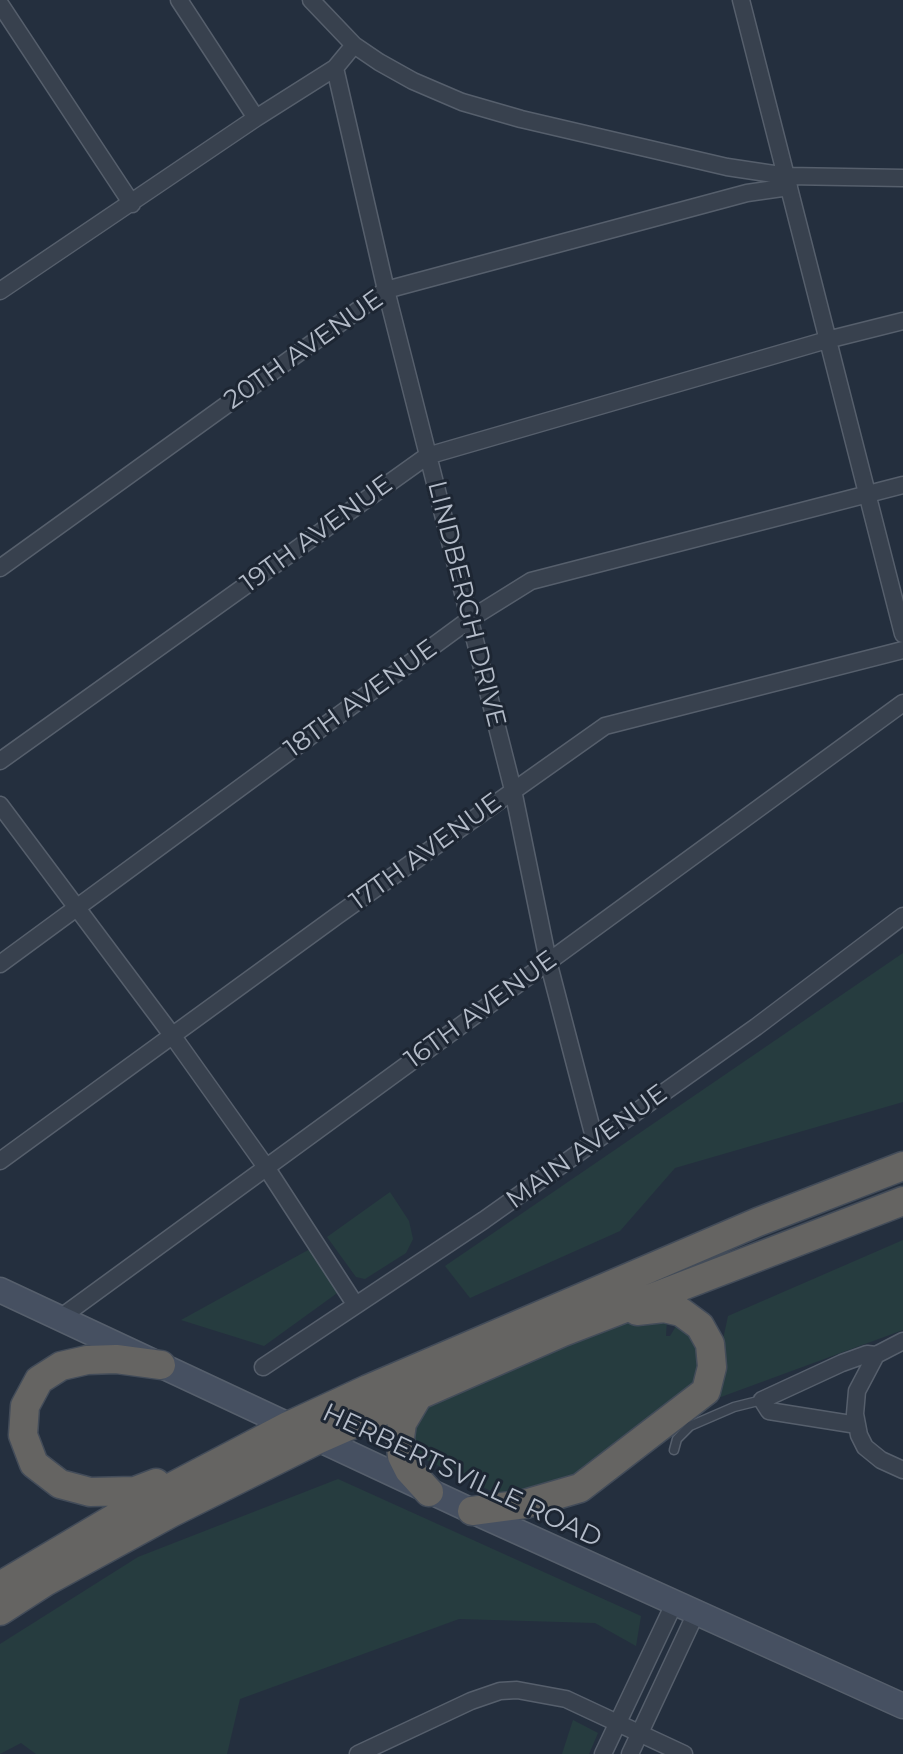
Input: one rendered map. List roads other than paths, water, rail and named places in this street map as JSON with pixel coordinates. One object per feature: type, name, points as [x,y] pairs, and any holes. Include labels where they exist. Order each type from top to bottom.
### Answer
[{"type":"highway","points":[[0,1586],[128,1510],[288,1426],[729,1234],[903,1166]]},
{"type":"highway","points":[[0,1611],[45,1582],[171,1513],[317,1440],[563,1332],[903,1201]]},
{"type":"highway","points":[[472,1511],[525,1504],[580,1488],[706,1391],[712,1367],[710,1344],[700,1326],[681,1312],[664,1308],[646,1309],[563,1332]]},
{"type":"highway","points":[[161,1365],[116,1359],[87,1360],[61,1366],[39,1380],[25,1406],[23,1435],[34,1464],[60,1484],[90,1492],[135,1491],[246,1448]]},
{"type":"highway","points":[[418,1396],[402,1423],[402,1456],[409,1470],[429,1492]]},
{"type":"main road","name":"HERBERTSVILLE ROAD","points":[[0,1290],[429,1492],[903,1706]]},
{"type":"street","points":[[179,0],[256,118]]},
{"type":"street","points":[[311,0],[354,45],[413,81],[462,102],[521,119],[788,181],[903,178]]},
{"type":"street","points":[[741,0],[903,634]]},
{"type":"street","points":[[0,4],[132,204]]},
{"type":"street","points":[[0,291],[335,68],[354,45]]},
{"type":"street","name":"LINDBERGH DRIVE","points":[[335,68],[386,290],[513,790],[548,961],[595,1141]]},
{"type":"street","name":"20TH AVENUE","points":[[0,568],[386,290],[788,181]]},
{"type":"street","name":"19TH AVENUE","points":[[0,761],[427,456],[827,340],[903,321]]},
{"type":"street","name":"18TH AVENUE","points":[[0,964],[470,619],[531,581],[903,485]]},
{"type":"street","name":"17TH AVENUE","points":[[0,1161],[605,726],[903,650]]},
{"type":"street","name":"16TH AVENUE","points":[[60,1318],[903,703]]},
{"type":"street","points":[[0,805],[172,1035],[266,1167],[355,1304]]},
{"type":"street","name":"MAIN AVENUE","points":[[263,1367],[484,1220],[756,1027],[903,916]]},
{"type":"street","points":[[765,1405],[842,1363],[867,1354],[876,1355],[903,1341]]},
{"type":"street","points":[[876,1355],[857,1391],[857,1425],[865,1447],[881,1460],[903,1470]]},
{"type":"street","points":[[765,1405],[857,1425]]},
{"type":"street","points":[[603,1754],[685,1609]]},
{"type":"street","points":[[630,1754],[685,1609]]},
{"type":"street","points":[[358,1754],[442,1714],[500,1691],[517,1690],[551,1695],[684,1754]]},
{"type":"lane","points":[[674,1450],[677,1439],[690,1426],[726,1410],[765,1405]]}]
